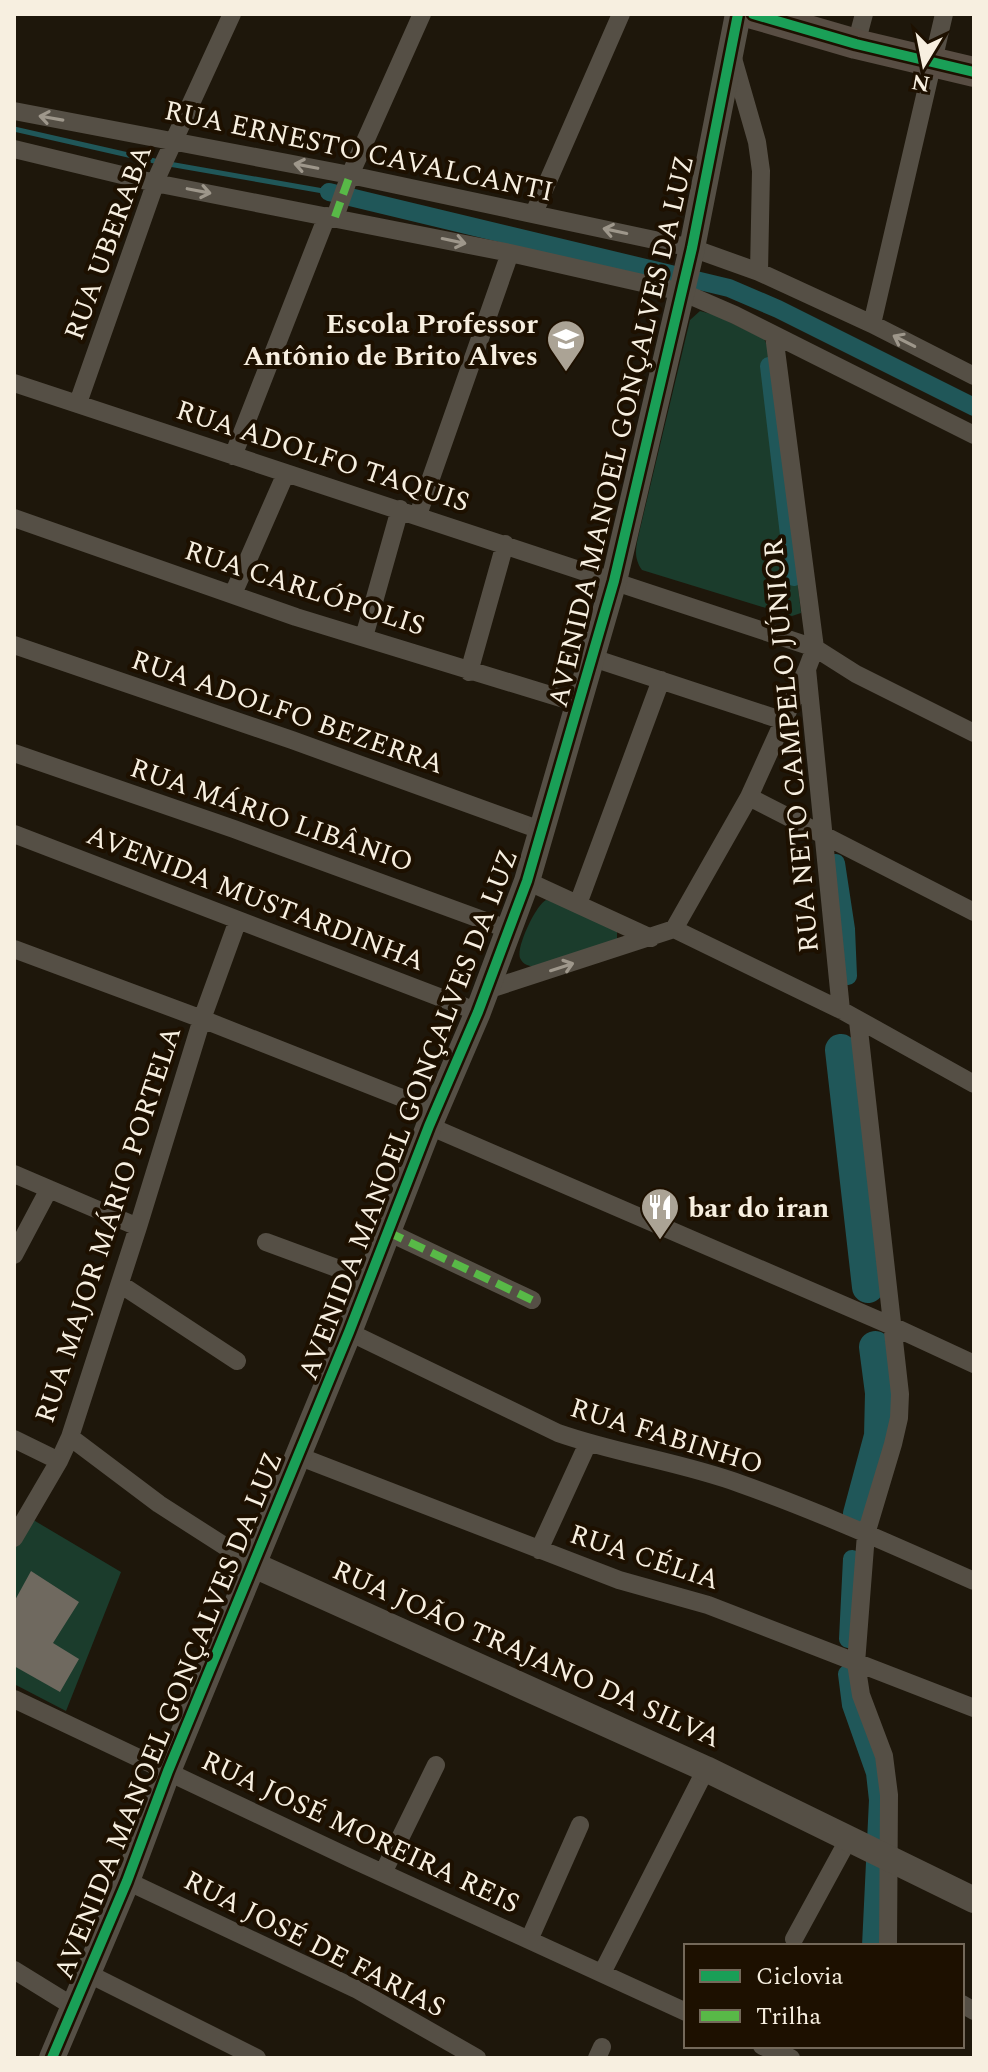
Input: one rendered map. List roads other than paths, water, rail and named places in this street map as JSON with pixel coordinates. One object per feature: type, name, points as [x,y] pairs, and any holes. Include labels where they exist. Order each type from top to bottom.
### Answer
[{"type":"main road","name":"AVENIDA MANOEL GONÇALVES DA LUZ","points":[[59,2056],[87,1973],[349,1332],[432,1118],[483,1001],[527,881],[614,581],[691,252],[738,14]]},
{"type":"main road","points":[[753,14],[856,44],[974,72]]},
{"type":"main road","name":"RUA JOÃO TRAJANO DA SILVA","points":[[254,1565],[706,1769],[974,1900]]},
{"type":"street","name":"RUA UBERABA","points":[[78,403],[157,178],[232,14]]},
{"type":"street","points":[[233,456],[333,214],[422,14]]},
{"type":"street","points":[[534,213],[621,14]]},
{"type":"street","points":[[856,44],[864,14]]},
{"type":"street","points":[[872,324],[944,14]]},
{"type":"street","points":[[731,54],[757,142],[761,171],[759,272]]},
{"type":"street","name":"RUA ERNESTO CAVALCANTI","points":[[14,111],[347,182],[534,213],[691,252],[759,272],[974,376]]},
{"type":"street","points":[[14,149],[682,289],[974,435]]},
{"type":"street","points":[[364,637],[510,253]]},
{"type":"street","name":"RUA NETO CAMPELO JÚNIOR","points":[[774,335],[815,648],[807,669],[841,1010]]},
{"type":"street","name":"RUA ADOLFO TAQUIS","points":[[14,383],[815,648],[856,674],[974,733]]},
{"type":"street","points":[[233,594],[286,473]]},
{"type":"street","name":"RUA CARLÓPOLIS","points":[[14,518],[296,617],[580,704]]},
{"type":"street","points":[[469,672],[505,544]]},
{"type":"street","name":"RUA ADOLFO BEZERRA","points":[[14,645],[292,740],[543,831]]},
{"type":"street","points":[[593,658],[781,720]]},
{"type":"street","points":[[483,1001],[674,929],[749,797],[781,720],[807,669]]},
{"type":"street","points":[[578,904],[661,680]]},
{"type":"street","name":"RUA MÁRIO LIBÂNIO","points":[[14,753],[264,839],[510,930]]},
{"type":"street","points":[[749,797],[974,912]]},
{"type":"street","name":"AVENIDA MUSTARDINHA","points":[[14,834],[238,920],[483,1001]]},
{"type":"street","points":[[527,881],[651,938]]},
{"type":"street","name":"RUA MAJOR MÁRIO PORTELA","points":[[14,1538],[70,1437],[202,1019],[238,920]]},
{"type":"street","points":[[674,929],[841,1010],[974,1084]]},
{"type":"street","points":[[14,949],[202,1019],[432,1118],[822,1298],[974,1364]]},
{"type":"street","points":[[858,1021],[900,1394],[899,1418],[866,1534],[856,1663],[861,1695],[884,1756],[889,1795],[873,1852],[888,1944]]},
{"type":"street","points":[[14,1174],[138,1227]]},
{"type":"street","points":[[14,1255],[49,1189]]},
{"type":"street","points":[[388,1232],[532,1300]]},
{"type":"street","points":[[266,1242],[369,1280]]},
{"type":"street","points":[[120,1284],[237,1361]]},
{"type":"street","name":"RUA FABINHO","points":[[349,1332],[544,1426],[588,1443],[679,1464],[741,1483],[974,1581]]},
{"type":"street","name":"RUA JOÃO TRAJANO DA SILVA","points":[[70,1437],[169,1511],[254,1565]]},
{"type":"street","points":[[14,1439],[59,1461]]},
{"type":"street","points":[[539,1550],[588,1443]]},
{"type":"street","name":"RUA CÉLIA","points":[[298,1456],[619,1580],[708,1605],[974,1708]]},
{"type":"street","name":"RUA JOSÉ MOREIRA REIS","points":[[14,1699],[684,2011]]},
{"type":"street","points":[[383,1873],[436,1765]]},
{"type":"street","points":[[602,1973],[706,1769]]},
{"type":"street","points":[[529,1940],[580,1825]]},
{"type":"street","points":[[794,1939],[873,1852]]},
{"type":"street","name":"RUA JOSÉ DE FARIAS","points":[[127,1881],[356,1989],[477,2058]]},
{"type":"street","points":[[14,1970],[74,2007]]},
{"type":"street","points":[[87,1973],[257,2058]]},
{"type":"street","points":[[767,2048],[791,2058]]},
{"type":"waterway","points":[[14,129],[159,162]]},
{"type":"waterway","points":[[169,164],[329,192]]},
{"type":"waterway","points":[[329,192],[729,288],[778,309],[974,407]]},
{"type":"waterway","points":[[769,366],[794,577]]},
{"type":"waterway","points":[[836,863],[846,929],[848,976]]},
{"type":"waterway","points":[[841,1050],[868,1287]]},
{"type":"waterway","points":[[859,1514],[880,1436],[881,1393],[875,1347]]},
{"type":"waterway","points":[[848,1639],[852,1559]]},
{"type":"waterway","points":[[847,1674],[851,1705],[875,1773],[878,1800],[871,1944]]},
{"type":"place","name":"Escola Professor Antônio de Brito Alves","points":[[566,373]]},
{"type":"place","name":"bar do iran","points":[[660,1241]]}]
